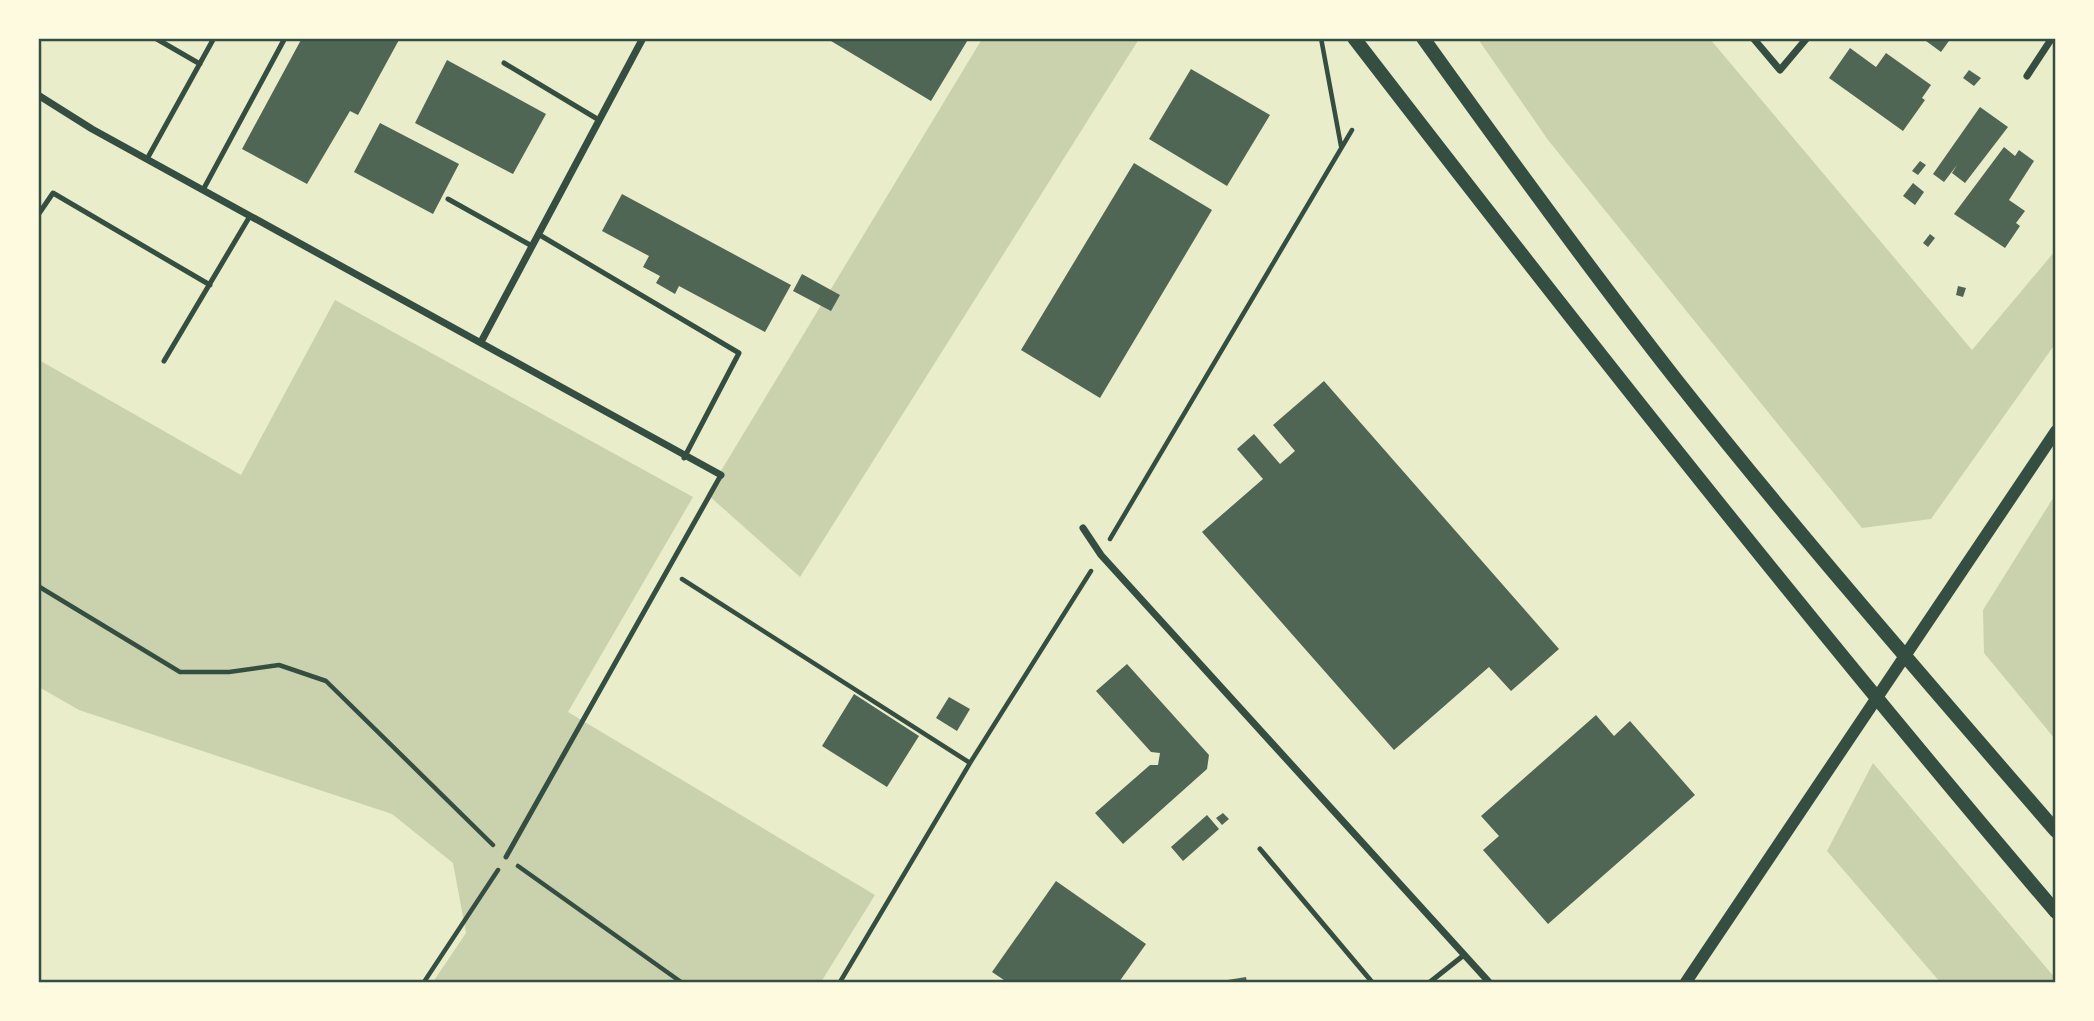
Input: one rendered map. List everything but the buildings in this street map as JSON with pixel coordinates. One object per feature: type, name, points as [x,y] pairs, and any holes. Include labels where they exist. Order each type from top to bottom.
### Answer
[{"type":"main road","points":[[1354,38],[1615,377],[1877,702],[2056,912]]},
{"type":"main road","points":[[1423,38],[1536,196],[1679,383],[1906,657],[2056,831]]},
{"type":"street","points":[[481,342],[643,38]]},
{"type":"street","points":[[1753,38],[1780,70],[1807,38]]},
{"type":"street","points":[[2028,76],[2052,38]]},
{"type":"street","points":[[38,95],[147,159],[481,342],[684,458],[721,475]]},
{"type":"street","points":[[1686,982],[1877,702],[2056,431]]},
{"type":"street","points":[[1083,528],[1101,555],[1489,982]]},
{"type":"lane","points":[[155,38],[200,64]]},
{"type":"lane","points":[[147,159],[214,38]]},
{"type":"lane","points":[[203,190],[285,38]]},
{"type":"lane","points":[[504,63],[599,120]]},
{"type":"lane","points":[[38,215],[53,193],[210,285]]},
{"type":"lane","points":[[448,198],[532,246]]},
{"type":"lane","points":[[164,361],[250,216]]},
{"type":"lane","points":[[538,234],[739,353],[684,458]]},
{"type":"lane","points":[[506,858],[721,475]]},
{"type":"lane","points":[[1260,849],[1372,982]]},
{"type":"lane","points":[[1430,982],[1464,955]]},
{"type":"path","points":[[1321,38],[1341,147]]},
{"type":"path","points":[[668,570],[970,763]]},
{"type":"path","points":[[38,586],[180,672],[229,672],[279,665],[326,681],[506,858],[681,982]]},
{"type":"path","points":[[424,982],[506,858]]},
{"type":"green space","points":[[982,39],[1139,39],[800,577],[707,494]]},
{"type":"green space","points":[[1478,39],[1710,39],[1972,350],[2055,251],[2055,344],[1931,519],[1862,528],[1548,140]]},
{"type":"green space","points":[[335,300],[693,497],[568,712],[875,895],[821,982],[433,982],[466,933],[453,863],[392,814],[79,710],[39,687],[39,360],[241,475]]},
{"type":"green space","points":[[2055,495],[2055,739],[1984,653],[1983,610]]},
{"type":"green space","points":[[1873,763],[2055,978],[2055,982],[1940,982],[1827,851]]}]
